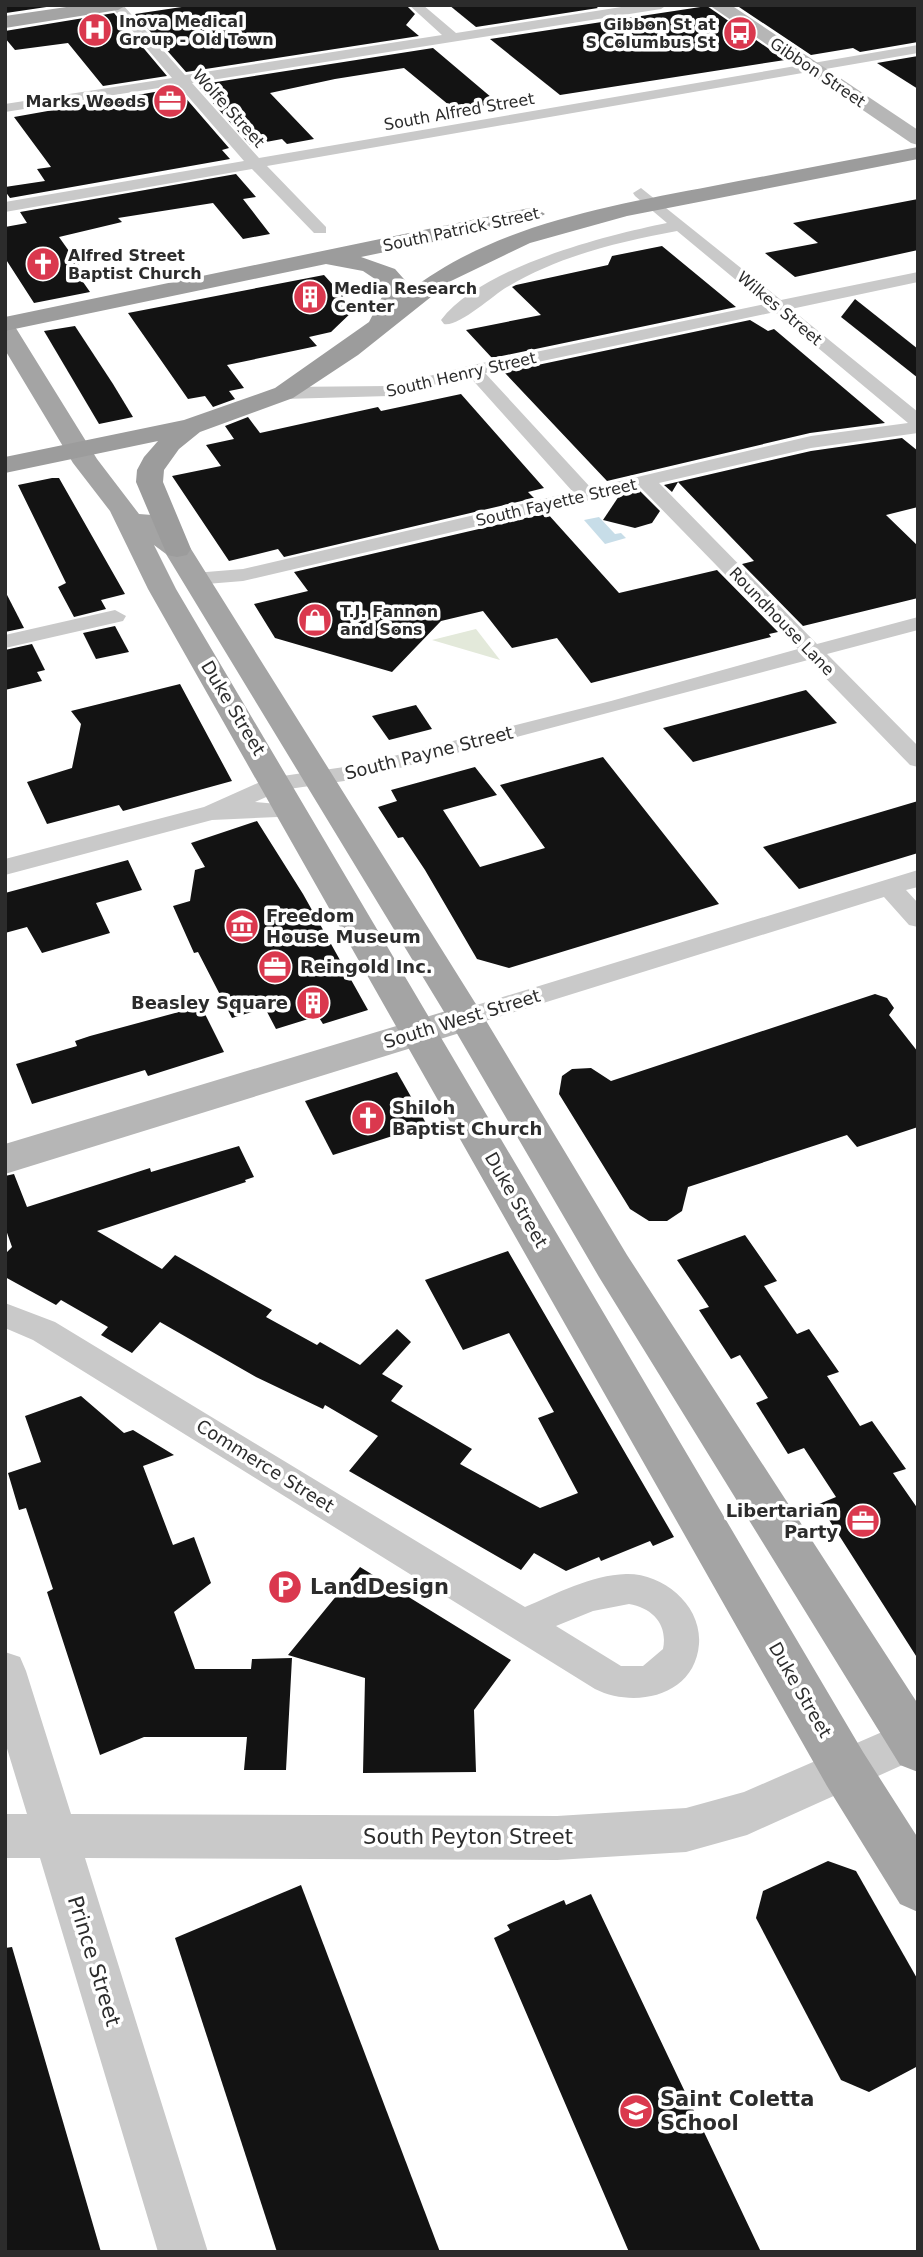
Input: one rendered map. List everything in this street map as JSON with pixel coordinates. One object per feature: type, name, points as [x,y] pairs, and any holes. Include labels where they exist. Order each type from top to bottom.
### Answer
[{"type":"highway","name":"South Patrick Street","points":[[284,393],[318,373],[443,276],[495,249],[648,199],[918,139]]},
{"type":"highway","name":"South Patrick Street","points":[[5,324],[317,259],[918,153]]},
{"type":"highway","points":[[317,259],[358,263],[383,271],[394,278],[399,287],[397,296],[379,327]]},
{"type":"highway","name":"South Henry Street","points":[[5,465],[191,426],[284,393]]},
{"type":"highway","points":[[177,549],[152,492],[148,476],[163,446],[191,426]]},
{"type":"main road","points":[[5,22],[117,5]]},
{"type":"main road","name":"Gibbon Street","points":[[718,5],[918,139]]},
{"type":"main road","name":"Duke Street","points":[[5,330],[78,450],[123,509],[162,589],[285,797],[845,1769],[918,1886]]},
{"type":"main road","name":"Duke Street","points":[[123,509],[157,531],[177,549],[466,1018],[613,1266],[915,1744]]},
{"type":"main road","name":"South West Street","points":[[5,1158],[466,1018]]},
{"type":"street","name":"Wolfe Street","points":[[117,5],[180,81],[320,230]]},
{"type":"street","points":[[415,5],[454,38]]},
{"type":"street","points":[[5,108],[662,5]]},
{"type":"street","name":"South Alfred Street","points":[[5,207],[918,50]]},
{"type":"street","name":"Wilkes Street","points":[[648,199],[918,425]]},
{"type":"street","points":[[450,320],[489,288],[538,264],[595,244],[680,225]]},
{"type":"street","name":"South Henry Street","points":[[284,393],[362,394],[389,391],[473,370],[918,276]]},
{"type":"street","points":[[473,370],[587,495]]},
{"type":"street","name":"South Fayette Street","points":[[194,579],[243,575],[811,442],[918,425]]},
{"type":"street","name":"Roundhouse Lane","points":[[646,481],[918,760]]},
{"type":"street","points":[[5,642],[115,616]]},
{"type":"street","name":"South Payne Street","points":[[212,811],[260,809],[318,778],[358,772],[918,623]]},
{"type":"street","name":"South Payne Street","points":[[5,867],[212,811],[285,797]]},
{"type":"street","name":"South West Street","points":[[466,1018],[918,878]]},
{"type":"street","points":[[890,888],[918,919]]},
{"type":"street","name":"Commerce Street","points":[[5,1315],[44,1331],[522,1624]]},
{"type":"street","name":"Prince Street","points":[[5,1671],[183,2252]]},
{"type":"street","name":"South Peyton Street","points":[[5,1836],[557,1838],[685,1830],[747,1813],[845,1769],[915,1744]]},
{"type":"green space","points":[[476,629],[500,660],[432,640]]},
{"type":"water","points":[[599,517],[615,534],[621,533],[626,538],[605,544],[584,520]]},
{"type":"building","points":[[6,5],[60,5],[6,13]]},
{"type":"building","points":[[195,5],[406,5],[415,14],[406,25],[419,36],[186,72],[135,14]]},
{"type":"building","points":[[449,5],[594,5],[598,8],[476,27]]},
{"type":"building","points":[[736,5],[918,5],[918,42],[860,52],[853,48],[811,55]]},
{"type":"building","points":[[707,6],[785,60],[560,95],[490,39]]},
{"type":"building","points":[[114,13],[167,76],[103,86],[68,43],[15,50],[5,38],[5,31]]},
{"type":"building","points":[[433,48],[498,103],[455,110],[404,68],[335,79],[270,93],[314,139],[287,144],[282,139],[250,145],[197,85]]},
{"type":"building","points":[[918,56],[918,89],[877,63]]},
{"type":"building","points":[[177,88],[229,148],[222,150],[230,159],[10,198],[5,191],[5,187],[45,181],[37,169],[51,167],[14,117]]},
{"type":"building","points":[[236,174],[256,197],[243,199],[270,234],[243,239],[213,203],[118,218],[122,222],[59,237],[81,268],[74,269],[90,292],[34,303],[5,258],[5,227],[27,223],[20,212]]},
{"type":"building","points":[[918,199],[918,250],[795,277],[765,253],[818,243],[793,223]]},
{"type":"building","points":[[662,246],[736,307],[492,358],[466,330],[541,315],[512,287],[516,285],[608,265],[612,256]]},
{"type":"building","points":[[324,275],[355,309],[331,332],[309,337],[317,346],[227,365],[244,388],[229,391],[235,399],[213,407],[205,396],[188,399],[128,313]]},
{"type":"building","points":[[855,299],[918,349],[918,378],[841,317]]},
{"type":"building","points":[[750,320],[768,331],[774,329],[885,423],[810,433],[607,481],[504,372]]},
{"type":"building","points":[[75,326],[133,417],[99,424],[44,331]]},
{"type":"building","points":[[461,394],[544,488],[528,492],[534,498],[284,557],[278,549],[229,561],[172,476],[221,466],[206,445],[234,439],[225,426],[248,417],[260,433],[378,407],[381,411]]},
{"type":"building","points":[[902,438],[918,451],[918,507],[886,515],[918,546],[918,598],[803,626],[742,564],[754,561],[678,482],[672,492],[664,485],[811,451]]},
{"type":"building","points":[[59,478],[125,594],[101,600],[106,609],[74,617],[58,587],[66,583],[18,485]]},
{"type":"building","points":[[640,491],[660,511],[652,523],[635,528],[603,520],[619,496]]},
{"type":"building","points":[[547,513],[619,593],[717,570],[778,632],[769,634],[771,637],[591,683],[557,638],[512,648],[483,611],[441,621],[392,672],[275,638],[254,604],[308,591],[294,572]]},
{"type":"building","points":[[5,591],[24,628],[5,632]]},
{"type":"building","points":[[115,626],[129,652],[96,659],[83,633]]},
{"type":"building","points":[[32,644],[45,670],[37,672],[42,681],[5,690],[5,650]]},
{"type":"building","points":[[180,684],[232,781],[123,811],[119,805],[47,824],[27,782],[72,768],[81,724],[71,711]]},
{"type":"building","points":[[806,690],[837,723],[693,762],[663,728]]},
{"type":"building","points":[[416,705],[432,729],[389,740],[372,716]]},
{"type":"building","points":[[603,757],[719,904],[509,968],[477,959],[425,870],[403,837],[398,838],[378,807],[397,801],[391,790],[475,767],[497,795],[443,810],[480,867],[545,848],[500,785]]},
{"type":"building","points":[[918,801],[918,853],[799,889],[763,847]]},
{"type":"building","points":[[257,821],[303,894],[368,1010],[323,1024],[318,1016],[276,1029],[265,1008],[232,1018],[198,952],[194,953],[173,906],[190,901],[195,870],[205,867],[191,843]]},
{"type":"building","points":[[128,860],[142,890],[96,903],[110,933],[42,953],[27,927],[5,933],[5,893]]},
{"type":"building","points":[[875,994],[887,998],[894,1008],[889,1015],[918,1052],[918,1127],[857,1147],[847,1135],[688,1187],[682,1211],[667,1221],[649,1221],[630,1209],[559,1094],[562,1076],[572,1069],[591,1068],[611,1081]]},
{"type":"building","points":[[201,1006],[224,1052],[148,1076],[145,1070],[32,1104],[16,1064],[77,1046],[75,1041],[90,1036]]},
{"type":"building","name":"Shiloh Baptist Church","points":[[397,1072],[427,1125],[333,1155],[305,1101]]},
{"type":"building","points":[[239,1146],[254,1177],[245,1180],[246,1182],[97,1231],[162,1269],[175,1255],[272,1310],[266,1317],[317,1345],[320,1342],[360,1365],[397,1329],[411,1342],[382,1374],[403,1386],[391,1401],[472,1449],[460,1464],[540,1508],[578,1493],[538,1418],[554,1412],[509,1333],[463,1350],[425,1280],[508,1251],[674,1537],[653,1546],[650,1541],[601,1561],[599,1557],[566,1571],[534,1553],[521,1570],[349,1471],[378,1436],[325,1405],[323,1409],[256,1377],[160,1322],[132,1353],[101,1335],[108,1327],[61,1300],[56,1305],[5,1277],[5,1254],[12,1247],[5,1227],[5,1176],[14,1174],[27,1207],[150,1168],[151,1172]]},
{"type":"building","points":[[745,1235],[777,1281],[764,1286],[797,1334],[809,1329],[839,1372],[827,1376],[860,1426],[872,1421],[906,1469],[893,1473],[918,1509],[918,1659],[819,1504],[836,1497],[804,1448],[788,1454],[756,1403],[768,1398],[740,1355],[731,1359],[699,1310],[709,1307],[677,1260]]},
{"type":"building","points":[[81,1396],[124,1433],[133,1430],[174,1455],[143,1466],[173,1545],[194,1537],[211,1583],[174,1612],[195,1669],[251,1669],[252,1659],[292,1658],[286,1770],[244,1770],[247,1737],[144,1737],[100,1755],[47,1592],[53,1589],[26,1508],[19,1510],[8,1473],[41,1462],[25,1416]]},
{"type":"building","points":[[360,1567],[511,1660],[474,1710],[476,1772],[363,1773],[365,1678],[288,1655]]},
{"type":"building","points":[[828,1861],[856,1871],[918,1980],[918,2066],[869,2092],[841,2080],[756,1918],[763,1891]]},
{"type":"building","points":[[301,1885],[440,2252],[277,2252],[175,1938]]},
{"type":"building","points":[[591,1894],[761,2252],[629,2252],[494,1938],[510,1930],[507,1925],[564,1900],[566,1905]]},
{"type":"building","points":[[12,1947],[101,2252],[5,2252],[5,1948]]},
{"type":"place","name":"Inova Medical Group - Old Town","points":[[95,30]]},
{"type":"place","name":"Gibbon St at S Columbus St","points":[[740,33]]},
{"type":"place","name":"Marks Woods","points":[[170,101]]},
{"type":"place","name":"Alfred Street Baptist Church","points":[[43,264]]},
{"type":"place","name":"Media Research Center","points":[[310,297]]},
{"type":"place","name":"T.J. Fannon and Sons","points":[[315,620]]},
{"type":"place","name":"Freedom House Museum","points":[[242,926]]},
{"type":"place","name":"Reingold Inc.","points":[[275,967]]},
{"type":"place","name":"Beasley Square","points":[[313,1003]]},
{"type":"place","name":"Shiloh Baptist Church","points":[[368,1118]]},
{"type":"place","name":"Libertarian Party","points":[[863,1521]]},
{"type":"place","name":"LandDesign","points":[[285,1587]]},
{"type":"place","name":"Saint Coletta School","points":[[636,2111]]}]
